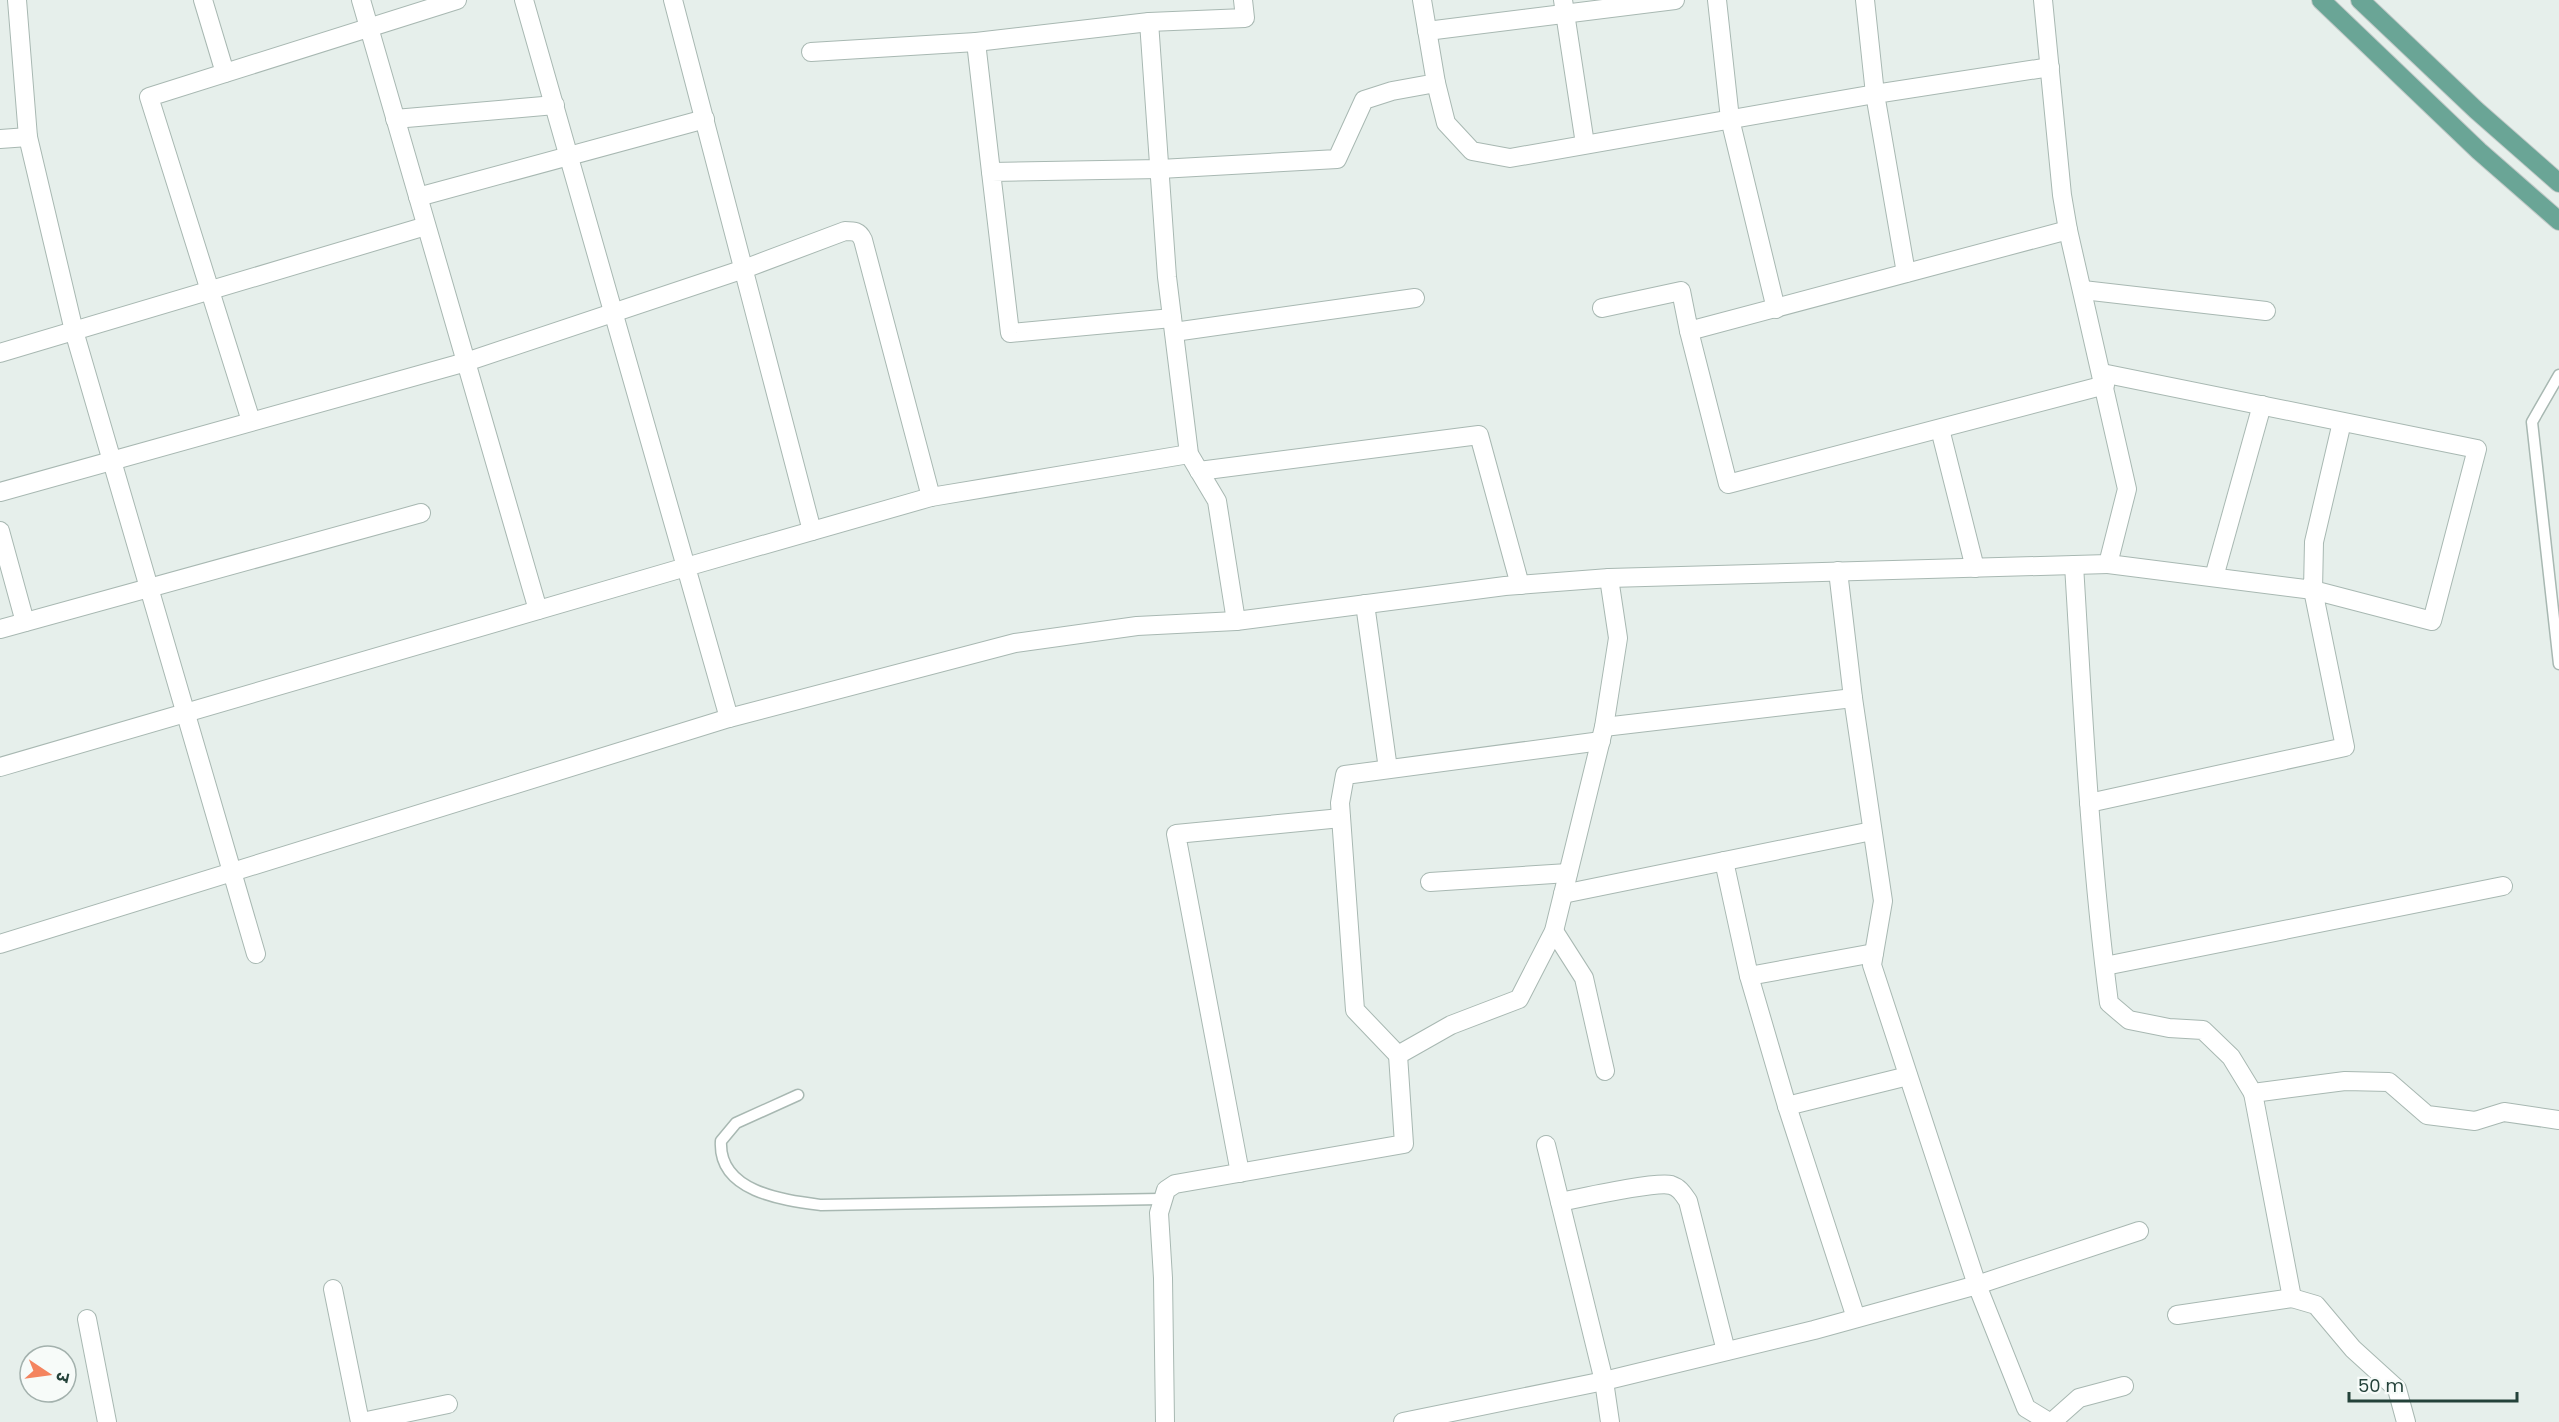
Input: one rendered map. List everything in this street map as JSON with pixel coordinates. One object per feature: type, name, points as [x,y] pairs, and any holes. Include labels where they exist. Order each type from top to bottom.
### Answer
[{"type":"main road","points":[[2321,0],[2479,151],[2559,221]]},
{"type":"main road","points":[[2360,0],[2476,110],[2559,183]]},
{"type":"street","points":[[17,0],[28,137],[74,331],[256,954]]},
{"type":"street","points":[[203,0],[225,73]]},
{"type":"street","points":[[361,0],[538,610]]},
{"type":"street","points":[[251,421],[149,97],[456,0]]},
{"type":"street","points":[[525,0],[729,718]]},
{"type":"street","points":[[674,0],[812,531]]},
{"type":"street","points":[[811,52],[976,42],[1149,22],[1245,18],[1243,0]]},
{"type":"street","points":[[1422,0],[1436,83],[1446,123],[1472,151],[1510,158],[1875,94],[2050,67]]},
{"type":"street","points":[[1427,31],[1564,7],[1675,0]]},
{"type":"street","points":[[1717,0],[1730,119],[1776,309]]},
{"type":"street","points":[[1865,0],[1875,94],[1906,273]]},
{"type":"street","points":[[2043,0],[2062,195],[2068,230],[2127,489],[2108,564]]},
{"type":"street","points":[[1564,7],[1585,144]]},
{"type":"street","points":[[1149,22],[1173,325],[1189,454],[1217,501],[1236,621]]},
{"type":"street","points":[[976,42],[1010,333],[1173,325],[1415,297]]},
{"type":"street","points":[[991,172],[1160,169],[1337,159],[1364,100],[1392,91],[1436,83]]},
{"type":"street","points":[[395,118],[555,105]]},
{"type":"street","points":[[418,197],[705,119]]},
{"type":"street","points":[[0,139],[28,137]]},
{"type":"street","points":[[0,353],[426,226]]},
{"type":"street","points":[[1689,331],[2068,230]]},
{"type":"street","points":[[0,492],[111,459],[466,362],[744,269],[845,231],[861,234],[931,497]]},
{"type":"street","points":[[2083,290],[2266,310]]},
{"type":"street","points":[[0,944],[729,718],[1015,643],[1137,626],[1236,621],[1520,585],[1609,578],[2108,564],[2313,590],[2432,621],[2477,449],[2262,405],[2103,379],[1940,429],[1728,484],[1681,291],[1602,308]]},
{"type":"street","points":[[2214,577],[2262,405]]},
{"type":"street","points":[[2089,804],[2345,747],[2313,590],[2314,542],[2342,422]]},
{"type":"street","points":[[1940,429],[1975,568]]},
{"type":"street","points":[[1199,471],[1479,435],[1520,585]]},
{"type":"street","points":[[1,761],[186,713],[931,497],[1189,454]]},
{"type":"street","points":[[0,628],[421,513]]},
{"type":"street","points":[[0,531],[26,622]]},
{"type":"street","points":[[2074,565],[2089,804],[2109,1003],[2129,1020],[2169,1028],[2203,1030],[2232,1057],[2253,1093],[2292,1298]]},
{"type":"street","points":[[1838,572],[1853,698],[1882,901],[1872,965],[1977,1285],[2026,1408],[2051,1422],[2079,1398],[2124,1386]]},
{"type":"street","points":[[1398,1055],[1451,1025],[1519,999],[1554,931],[1603,734],[1618,638],[1609,578]]},
{"type":"street","points":[[1365,604],[1388,769]]},
{"type":"street","points":[[1165,1422],[1163,1278],[1159,1213],[1161,1199],[1166,1190],[1175,1184],[1404,1144],[1398,1055],[1355,1010],[1340,803],[1346,775],[1603,734],[1853,698]]},
{"type":"street","points":[[1240,1173],[1176,834],[1341,818]]},
{"type":"street","points":[[1563,894],[1872,831]]},
{"type":"street","points":[[1724,861],[1749,976],[1787,1106],[1856,1318]]},
{"type":"street","points":[[1430,882],[1568,873]]},
{"type":"street","points":[[2105,966],[2503,886]]},
{"type":"street","points":[[1554,931],[1584,978],[1605,1071]]},
{"type":"street","points":[[1749,976],[1874,953]]},
{"type":"street","points":[[1787,1106],[1908,1076]]},
{"type":"street","points":[[2253,1093],[2344,1081],[2389,1082],[2427,1115],[2475,1121],[2504,1112],[2559,1120]]},
{"type":"street","points":[[1546,1145],[1604,1381],[1610,1422]]},
{"type":"street","points":[[1560,1202],[1667,1184],[1681,1191],[1688,1201],[1726,1351]]},
{"type":"street","points":[[1403,1422],[1432,1418],[1604,1381],[1856,1318],[1977,1285],[2139,1231]]},
{"type":"street","points":[[333,1289],[361,1422],[448,1404]]},
{"type":"street","points":[[2177,1316],[2292,1298],[2316,1305],[2353,1348],[2397,1389],[2406,1422]]},
{"type":"street","points":[[87,1319],[106,1422]]},
{"type":"lane","points":[[2559,375],[2532,422],[2559,664]]},
{"type":"lane","points":[[798,1095],[736,1123],[721,1141],[722,1161],[728,1170],[758,1191],[776,1198],[821,1205],[1161,1199]]}]
